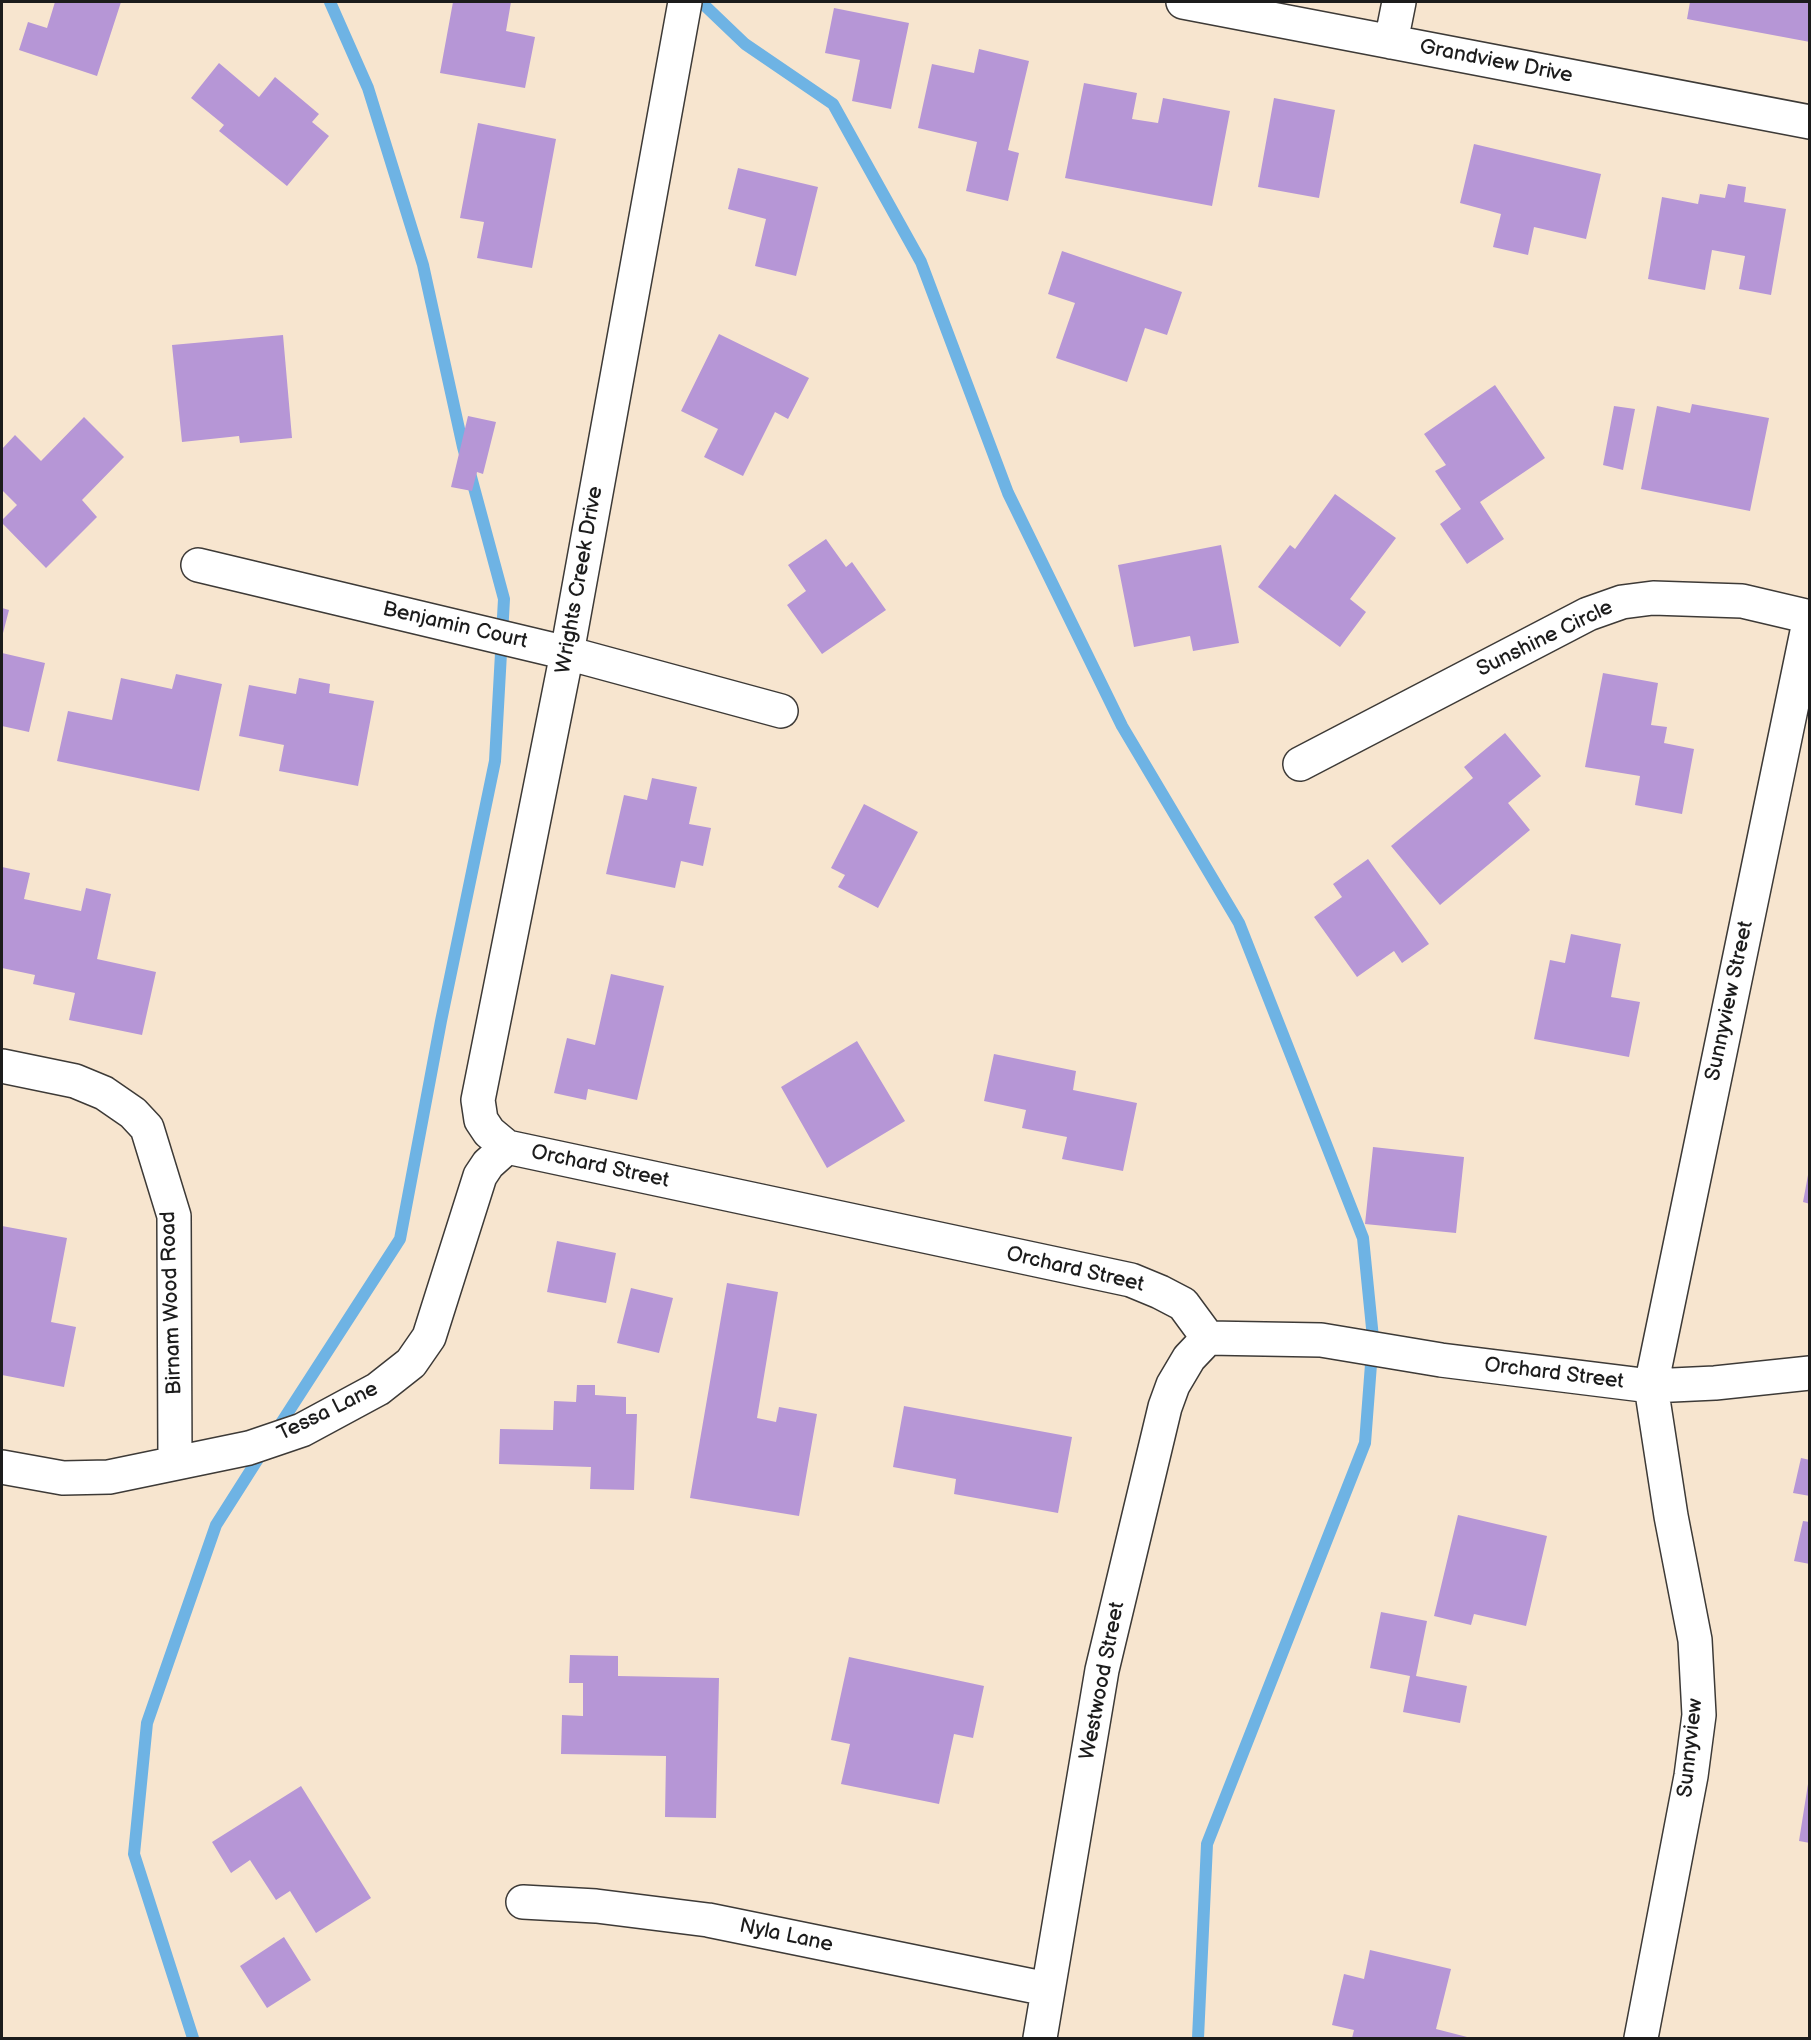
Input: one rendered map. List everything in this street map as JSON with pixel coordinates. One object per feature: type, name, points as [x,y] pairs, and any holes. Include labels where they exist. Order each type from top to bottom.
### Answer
[{"type":"street","name":"Wrights Creek Drive","points":[[507,1147],[489,1132],[481,1120],[478,1100],[567,652],[686,2]]},
{"type":"street","name":"Grandview Drive","points":[[1183,2],[1809,122]]},
{"type":"street","points":[[1391,42],[1399,2]]},
{"type":"street","name":"Benjamin Court","points":[[198,565],[567,652],[781,711]]},
{"type":"street","name":"Sunshine Circle","points":[[1300,764],[1588,614],[1623,602],[1653,598],[1742,601],[1809,617]]},
{"type":"street","name":"Sunnyview Street","points":[[1651,1386],[1809,617]]},
{"type":"street","name":"Birnam Wood Road","points":[[2,1066],[75,1081],[104,1093],[133,1113],[147,1128],[174,1215],[175,1463]]},
{"type":"street","name":"Orchard Street","points":[[507,1147],[1131,1280],[1183,1304],[1208,1338],[1321,1340],[1441,1360],[1651,1386],[1715,1383],[1809,1373]]},
{"type":"street","name":"Tessa Lane","points":[[2,1467],[63,1478],[109,1477],[249,1448],[302,1430],[378,1389],[411,1363],[429,1337],[480,1176],[488,1164],[507,1147]]},
{"type":"street","name":"Westwood Street","points":[[1040,2038],[1102,1670],[1165,1407],[1173,1386],[1189,1359],[1208,1338]]},
{"type":"street","name":"Sunnyview","points":[[1641,2038],[1690,1776],[1699,1715],[1695,1640],[1671,1516],[1651,1386]]},
{"type":"street","name":"Nyla Lane","points":[[523,1902],[596,1906],[708,1920],[1047,1989]]},
{"type":"building","points":[[55,2],[121,2],[97,76],[19,50],[28,22],[47,28]]},
{"type":"building","points":[[453,2],[511,2],[506,31],[535,37],[525,88],[440,73]]},
{"type":"building","points":[[1690,2],[1810,2],[1810,42],[1687,19]]},
{"type":"building","points":[[834,8],[909,23],[891,109],[852,101],[860,60],[825,53]]},
{"type":"building","points":[[979,49],[1029,61],[1008,150],[1019,153],[1008,201],[966,191],[977,142],[918,128],[932,64],[974,73]]},
{"type":"building","points":[[219,63],[259,97],[275,77],[319,114],[312,122],[329,136],[287,186],[219,131],[224,125],[191,98]]},
{"type":"building","points":[[1084,83],[1137,93],[1132,119],[1158,123],[1163,98],[1230,111],[1212,206],[1065,178]]},
{"type":"building","points":[[1274,98],[1335,110],[1319,198],[1258,187]]},
{"type":"building","points":[[478,123],[556,139],[532,268],[477,258],[484,222],[460,218]]},
{"type":"building","points":[[1474,144],[1601,174],[1586,239],[1534,227],[1528,255],[1493,247],[1501,214],[1460,203]]},
{"type":"building","points":[[738,168],[818,187],[796,276],[755,266],[766,219],[728,209]]},
{"type":"building","points":[[1728,184],[1746,187],[1744,202],[1786,209],[1771,295],[1739,289],[1745,256],[1712,250],[1705,290],[1648,279],[1662,197],[1698,204],[1700,194],[1725,198]]},
{"type":"building","points":[[1062,251],[1182,292],[1167,335],[1145,328],[1127,382],[1056,358],[1075,303],[1048,294]]},
{"type":"building","points":[[719,334],[809,378],[788,419],[775,412],[743,476],[704,457],[718,429],[681,411]]},
{"type":"building","points":[[283,335],[292,438],[240,443],[239,436],[182,442],[172,345]]},
{"type":"building","points":[[1495,385],[1545,458],[1480,502],[1504,539],[1467,564],[1440,524],[1461,509],[1435,471],[1446,465],[1424,434]]},
{"type":"building","points":[[1692,404],[1769,418],[1750,511],[1641,489],[1657,406],[1690,413]]},
{"type":"building","points":[[1614,406],[1635,409],[1623,470],[1603,465]]},
{"type":"building","points":[[468,416],[496,422],[483,474],[477,472],[472,491],[451,487]]},
{"type":"building","points":[[84,417],[124,457],[82,500],[97,517],[46,568],[2,523],[2,520],[17,505],[2,490],[2,449],[15,435],[41,461]]},
{"type":"building","points":[[1335,494],[1396,538],[1350,599],[1366,612],[1340,647],[1258,587],[1290,545],[1295,549]]},
{"type":"building","points":[[826,539],[846,567],[852,562],[886,610],[822,654],[787,605],[806,591],[788,565]]},
{"type":"building","points":[[1221,545],[1239,643],[1193,651],[1190,636],[1134,647],[1118,565]]},
{"type":"building","points":[[2,608],[9,610],[2,637]]},
{"type":"building","points":[[2,653],[45,663],[29,732],[2,726]]},
{"type":"building","points":[[1603,673],[1658,683],[1651,725],[1667,727],[1664,743],[1694,749],[1682,814],[1635,805],[1640,776],[1585,767]]},
{"type":"building","points":[[176,674],[222,684],[199,791],[57,761],[68,711],[112,720],[121,678],[172,689]]},
{"type":"building","points":[[299,678],[330,684],[329,693],[374,701],[358,786],[279,771],[284,745],[239,736],[249,685],[296,694]]},
{"type":"building","points":[[1505,733],[1541,776],[1508,803],[1530,830],[1440,905],[1391,846],[1473,778],[1464,767]]},
{"type":"building","points":[[652,778],[697,787],[689,824],[711,828],[703,866],[681,861],[675,888],[606,874],[624,795],[647,800]]},
{"type":"building","points":[[864,804],[918,832],[878,908],[838,887],[845,875],[831,868]]},
{"type":"building","points":[[1368,859],[1429,944],[1402,963],[1394,951],[1357,977],[1314,917],[1342,897],[1333,884]]},
{"type":"building","points":[[2,867],[30,873],[24,899],[81,911],[86,888],[111,894],[97,959],[156,972],[142,1035],[69,1020],[75,993],[33,984],[35,975],[2,968]]},
{"type":"building","points":[[1571,934],[1621,944],[1611,997],[1640,1002],[1629,1057],[1534,1039],[1550,960],[1565,963]]},
{"type":"building","points":[[611,974],[664,986],[637,1100],[588,1089],[586,1100],[554,1093],[567,1038],[595,1045]]},
{"type":"building","points":[[857,1041],[905,1121],[827,1168],[781,1087]]},
{"type":"building","points":[[994,1054],[1076,1071],[1073,1090],[1137,1103],[1123,1171],[1062,1159],[1067,1137],[1022,1128],[1026,1110],[984,1101]]},
{"type":"building","points":[[1373,1147],[1464,1157],[1456,1233],[1365,1224]]},
{"type":"building","points":[[1808,1175],[1810,1175],[1810,1204],[1803,1202]]},
{"type":"building","points":[[2,1226],[67,1238],[51,1322],[76,1327],[64,1387],[2,1375]]},
{"type":"building","points":[[557,1241],[616,1253],[606,1303],[547,1292]]},
{"type":"building","points":[[727,1283],[778,1292],[757,1418],[776,1422],[779,1407],[817,1414],[799,1516],[690,1498]]},
{"type":"building","points":[[631,1288],[673,1298],[659,1353],[617,1343]]},
{"type":"building","points":[[577,1385],[595,1385],[595,1395],[626,1397],[626,1414],[637,1414],[634,1490],[590,1489],[591,1467],[499,1464],[500,1429],[553,1430],[554,1401],[576,1402]]},
{"type":"building","points":[[904,1406],[1072,1437],[1058,1513],[954,1494],[956,1479],[893,1467]]},
{"type":"building","points":[[1801,1458],[1810,1460],[1810,1496],[1793,1493]]},
{"type":"building","points":[[1458,1515],[1547,1536],[1526,1626],[1474,1614],[1471,1625],[1434,1616]]},
{"type":"building","points":[[1803,1521],[1810,1522],[1810,1564],[1794,1561]]},
{"type":"building","points":[[1381,1612],[1427,1621],[1416,1676],[1467,1686],[1460,1723],[1403,1712],[1410,1676],[1370,1668]]},
{"type":"building","points":[[570,1655],[618,1656],[618,1676],[719,1678],[716,1818],[665,1817],[666,1756],[561,1754],[562,1715],[583,1716],[583,1683],[569,1683]]},
{"type":"building","points":[[849,1657],[984,1686],[973,1738],[954,1734],[939,1804],[841,1784],[850,1744],[831,1740]]},
{"type":"building","points":[[1808,1784],[1810,1784],[1810,1843],[1799,1841]]},
{"type":"building","points":[[301,1786],[371,1898],[316,1933],[290,1891],[276,1900],[250,1860],[231,1873],[212,1842]]},
{"type":"building","points":[[284,1937],[311,1980],[267,2008],[240,1966]]},
{"type":"building","points":[[1370,1950],[1451,1969],[1436,2029],[1471,2038],[1352,2038],[1354,2030],[1332,2025],[1344,1974],[1364,1979]]},
{"type":"waterway","points":[[276,1431],[400,1239],[441,1021],[495,761],[504,599],[463,447],[423,265],[368,88],[330,2]]},
{"type":"waterway","points":[[701,2],[745,44],[833,104],[921,262],[1008,493],[1122,726],[1239,923],[1363,1238],[1373,1338],[1365,1443],[1207,1844],[1198,2038]]},
{"type":"waterway","points":[[193,2038],[134,1854],[147,1723],[216,1525],[263,1451]]}]
